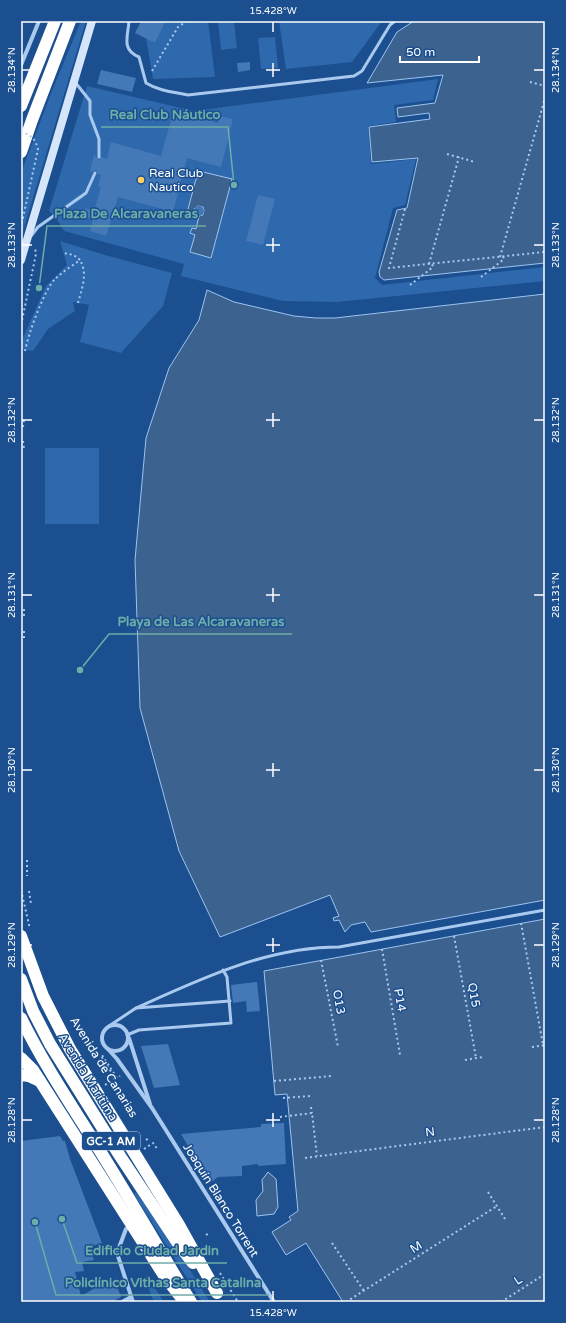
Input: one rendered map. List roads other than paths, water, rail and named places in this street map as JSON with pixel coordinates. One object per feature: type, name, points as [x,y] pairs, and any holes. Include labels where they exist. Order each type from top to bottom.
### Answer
[{"type":"highway","points":[[21,106],[55,21]]},
{"type":"highway","points":[[21,152],[70,21]]},
{"type":"highway","points":[[24,936],[43,996],[70,1049],[179,1225],[220,1297]]},
{"type":"highway","name":"Avenida Marítima","points":[[21,979],[36,1018],[50,1044],[177,1242],[220,1297]]},
{"type":"highway","name":"GC-1 AM","points":[[21,1018],[36,1048],[61,1090],[105,1159],[191,1302]]},
{"type":"highway","points":[[21,1058],[33,1070],[41,1082],[164,1277],[186,1302]]},
{"type":"highway","points":[[21,1075],[29,1076],[41,1082]]},
{"type":"street","points":[[21,65],[39,21]]},
{"type":"street","points":[[21,260],[92,21]]},
{"type":"street","points":[[109,1026],[120,1026],[126,1031],[127,1035],[126,1043],[120,1049],[108,1049],[103,1043],[102,1035],[109,1026]]},
{"type":"street","name":"Joaquín Blanco Torrent","points":[[127,1035],[152,1108]]},
{"type":"street","name":"Joaquín Blanco Torrent","points":[[108,1049],[117,1059],[152,1108],[274,1302]]},
{"type":"street","points":[[126,1229],[117,1253],[133,1302]]},
{"type":"street","points":[[122,1302],[132,1297]]},
{"type":"lane","points":[[129,21],[127,44],[128,50],[132,54],[139,57],[146,83],[163,91],[188,95],[354,76],[362,71],[390,25],[395,21]]},
{"type":"lane","points":[[74,81],[85,92],[90,101],[90,116],[100,139],[99,157]]},
{"type":"lane","points":[[26,242],[38,227],[86,193],[94,173]]},
{"type":"lane","points":[[109,1026],[136,1008],[223,970],[266,957],[319,947],[339,947],[545,910]]},
{"type":"lane","points":[[127,1035],[139,1030],[231,1023],[227,977],[223,970]]},
{"type":"lane","points":[[136,1008],[230,1001]]},
{"type":"place","name":"Real Club Nautico","points":[[141,180]]},
{"type":"place","name":"Real Club Náutico","points":[[234,185]]},
{"type":"place","name":"Plaza De Alcaravaneras","points":[[39,288]]},
{"type":"place","name":"Playa de Las Alcaravaneras","points":[[80,670]]},
{"type":"place","name":"Edificio Ciudad Jardin","points":[[62,1219]]},
{"type":"place","name":"Policlínico Vithas Santa Catalina","points":[[35,1222]]}]
